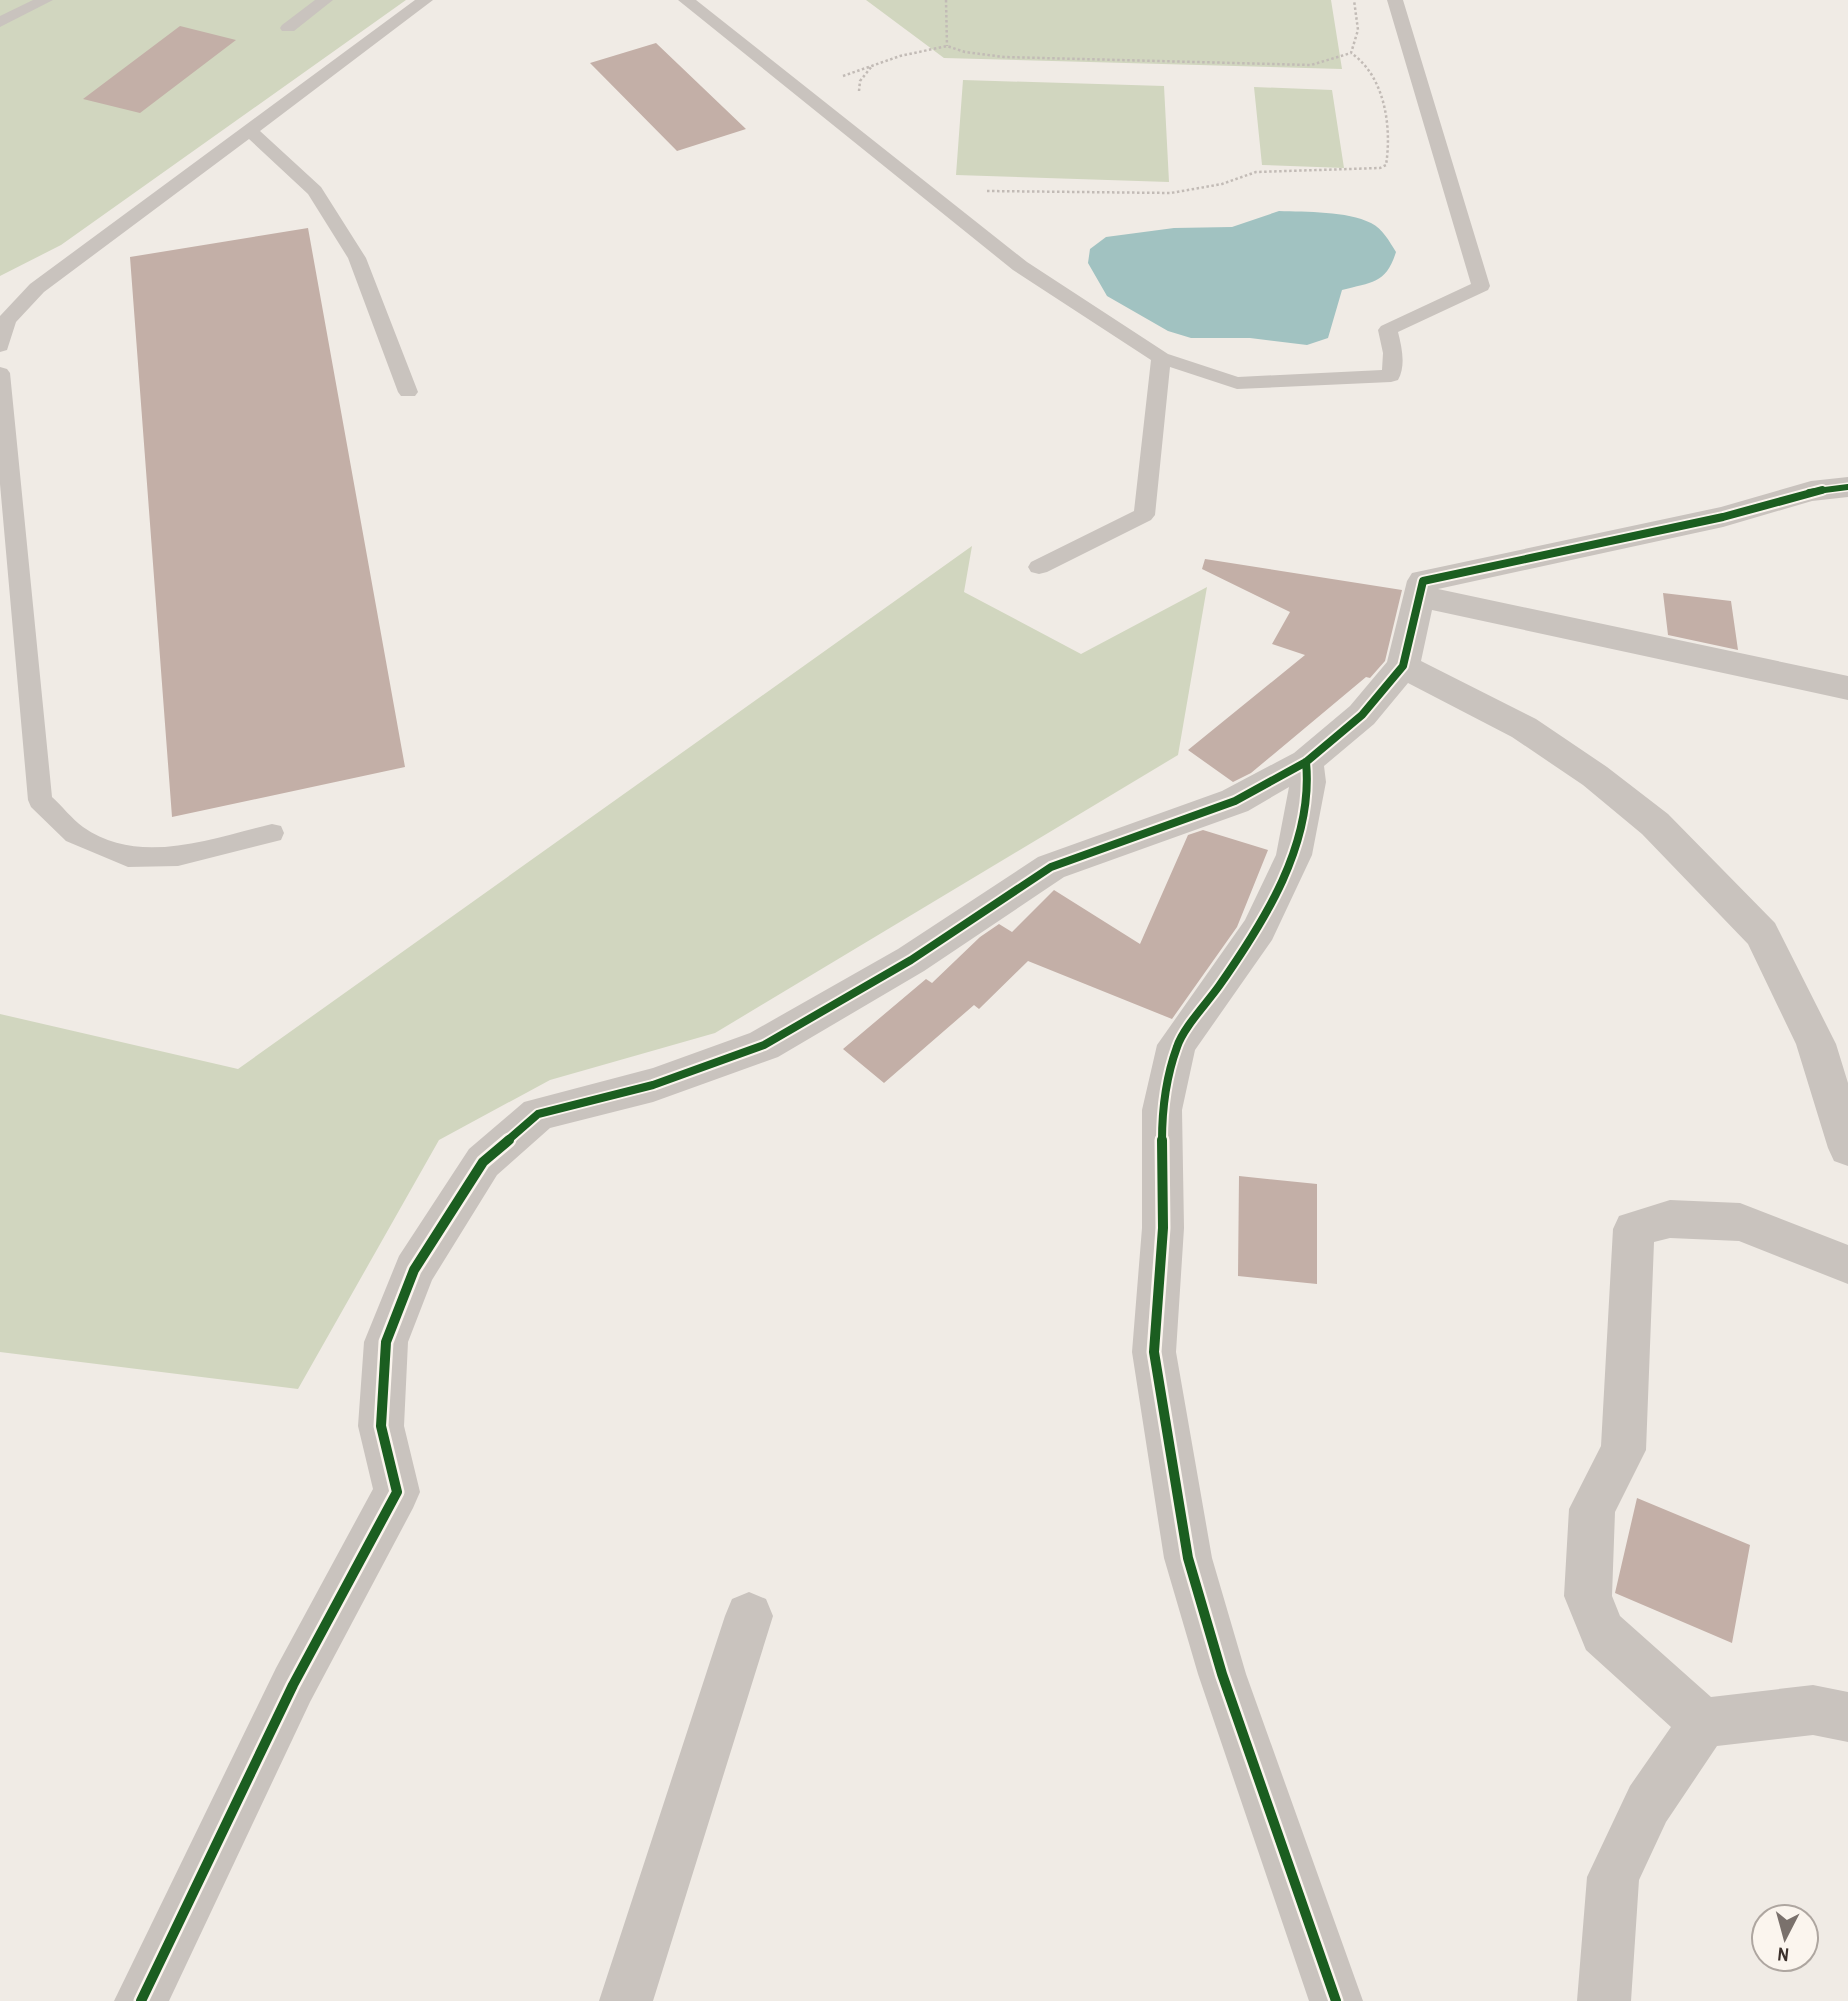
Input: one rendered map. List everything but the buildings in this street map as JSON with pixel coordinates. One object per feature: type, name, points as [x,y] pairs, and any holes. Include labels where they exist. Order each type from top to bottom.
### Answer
[{"type":"street","points":[[141,2001],[293,1685],[397,1492],[381,1426],[386,1342],[414,1270],[483,1162],[538,1114],[653,1085],[764,1045],[911,960],[1051,867],[1235,801],[1306,762],[1362,715],[1403,666],[1423,581],[1723,517],[1811,491],[1848,487]]},
{"type":"street","points":[[1419,596],[1848,688]]},
{"type":"street","points":[[1403,666],[1524,728],[1595,776],[1655,824],[1762,934],[1816,1044],[1848,1148]]},
{"type":"street","points":[[1306,762],[1308,782],[1294,855],[1259,929],[1177,1045],[1162,1110],[1163,1228],[1154,1352],[1188,1558],[1235,1713],[1336,2001]]},
{"type":"street","points":[[1848,1265],[1740,1222],[1670,1219],[1634,1229],[1623,1450],[1592,1509],[1588,1595],[1603,1633],[1703,1723],[1814,1710],[1848,1717]]},
{"type":"street","points":[[626,2001],[749,1616]]},
{"type":"street","points":[[1604,2001],[1613,1877],[1648,1804],[1703,1723]]},
{"type":"lane","points":[[0,22],[45,0]]},
{"type":"lane","points":[[288,28],[325,0]]},
{"type":"lane","points":[[0,306],[37,288],[425,0]]},
{"type":"lane","points":[[686,0],[1020,266],[1161,358],[1237,383],[1391,376],[1393,353],[1388,330],[1481,286],[1395,0]]},
{"type":"lane","points":[[250,131],[315,191],[357,258],[408,392]]},
{"type":"lane","points":[[0,346],[7,320],[37,288]]},
{"type":"lane","points":[[1039,567],[1144,515],[1161,358]]},
{"type":"lane","points":[[0,373],[40,800],[75,834],[128,857],[178,856],[272,833]]},
{"type":"path","points":[[946,0],[947,46]]},
{"type":"path","points":[[1351,53],[1358,30],[1354,0]]},
{"type":"path","points":[[801,91],[900,56],[947,46],[965,52],[1004,57],[1311,65],[1351,53]]},
{"type":"path","points":[[975,190],[1171,193],[1222,184],[1256,172],[1380,168],[1386,165],[1390,148],[1381,101],[1367,64],[1351,53]]},
{"type":"path","points":[[860,96],[860,81],[872,66]]},
{"type":"green space","points":[[0,0],[406,0],[61,245],[0,276]]},
{"type":"green space","points":[[866,0],[1331,0],[1342,69],[944,58]]},
{"type":"green space","points":[[963,80],[1164,86],[1169,182],[956,175]]},
{"type":"green space","points":[[1254,87],[1332,90],[1344,168],[1262,165]]},
{"type":"green space","points":[[972,546],[964,592],[1081,654],[1207,587],[1178,755],[715,1033],[550,1080],[439,1140],[298,1389],[0,1352],[0,1014],[238,1069]]},
{"type":"water","points":[[1279,211],[1326,213],[1361,219],[1379,229],[1396,252],[1388,270],[1377,280],[1342,290],[1328,338],[1307,345],[1250,338],[1191,338],[1168,331],[1107,296],[1088,263],[1090,249],[1106,237],[1174,228],[1232,227]]},
{"type":"cycle path","points":[[141,2001],[293,1685],[397,1492],[381,1426],[386,1342],[414,1270],[483,1162],[538,1114],[653,1085],[764,1045],[911,960],[1051,867],[1235,801],[1306,762],[1362,715],[1403,666],[1423,581],[1723,517],[1811,491],[1848,487]]},
{"type":"cycle path","points":[[1306,762],[1308,782],[1294,855],[1259,929],[1177,1045],[1162,1110],[1163,1228],[1154,1352],[1188,1558],[1222,1674],[1336,2001]]}]
